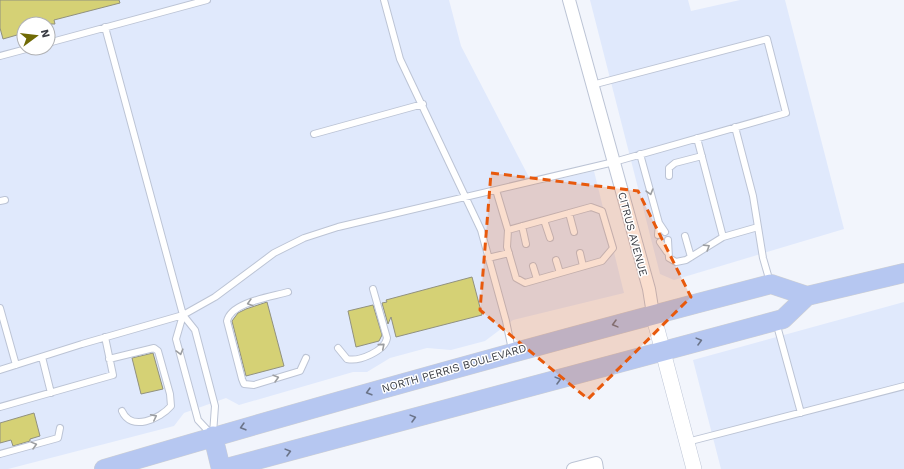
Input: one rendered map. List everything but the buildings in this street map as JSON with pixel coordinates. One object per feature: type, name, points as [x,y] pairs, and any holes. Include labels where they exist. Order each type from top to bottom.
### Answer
[{"type":"main road","points":[[213,436],[222,469],[776,321],[783,318],[807,296],[904,273]]},
{"type":"main road","name":"NORTH PERRIS BOULEVARD","points":[[104,469],[213,436],[512,352],[770,284]]},
{"type":"main road","points":[[770,284],[807,296]]},
{"type":"street","name":"CITRUS AVENUE","points":[[569,0],[649,289],[653,314],[662,351],[694,469]]},
{"type":"street","points":[[573,469],[596,466]]},
{"type":"lane","points":[[56,41],[207,0]]},
{"type":"lane","points":[[384,0],[400,59],[466,197],[480,230],[512,352]]},
{"type":"lane","points":[[105,27],[183,315],[196,330],[215,406],[213,436]]},
{"type":"lane","points":[[0,370],[105,337],[183,315],[216,297],[274,253],[304,238],[338,227],[614,162],[786,113],[766,39],[592,85]]},
{"type":"lane","points":[[0,56],[16,52]]},
{"type":"lane","points":[[314,134],[422,104]]},
{"type":"lane","points":[[735,128],[753,196],[770,284]]},
{"type":"lane","points":[[697,138],[723,237]]},
{"type":"lane","points":[[640,154],[659,223],[665,232]]},
{"type":"lane","points":[[669,176],[669,168],[675,163],[702,156]]},
{"type":"lane","points":[[496,190],[508,230],[508,247],[516,278],[525,283],[602,261],[613,248],[602,210],[590,207],[508,230]]},
{"type":"lane","points":[[568,213],[574,232]]},
{"type":"lane","points":[[544,220],[550,238]]},
{"type":"lane","points":[[658,235],[659,223]]},
{"type":"lane","points":[[522,226],[526,244]]},
{"type":"lane","points":[[660,242],[669,258],[676,262],[691,257],[723,237],[758,227]]},
{"type":"lane","points":[[685,236],[691,257]]},
{"type":"lane","points":[[667,252],[668,240]]},
{"type":"lane","points":[[488,258],[509,253]]},
{"type":"lane","points":[[580,253],[583,266]]},
{"type":"lane","points":[[556,260],[560,273]]},
{"type":"lane","points":[[533,266],[537,279]]},
{"type":"lane","points":[[338,348],[347,359],[352,360],[358,359],[383,347],[387,342],[373,289]]},
{"type":"lane","points":[[288,292],[237,307],[228,317],[227,321],[242,379],[244,384],[254,385],[300,371],[306,358]]},
{"type":"lane","points":[[0,308],[16,365]]},
{"type":"lane","points":[[183,315],[176,339],[198,420],[213,436]]},
{"type":"lane","points":[[776,321],[801,413]]},
{"type":"lane","points":[[0,407],[112,375],[105,337]]},
{"type":"lane","points":[[109,359],[154,348],[158,351],[170,394],[171,406],[167,410],[141,423],[131,422],[125,418],[122,411]]},
{"type":"lane","points":[[42,357],[51,393]]},
{"type":"lane","points":[[686,442],[904,386]]},
{"type":"lane","points":[[0,454],[58,438],[60,428]]},
{"type":"highlighted area","points":[[491,173],[638,191],[691,297],[588,399],[480,310]]},
{"type":"shaded area","points":[[0,0],[449,0],[461,46],[533,185],[594,171],[624,293],[513,320],[485,341],[451,350],[427,348],[390,358],[367,372],[353,372],[239,405],[226,398],[184,413],[174,426],[8,469],[0,469]]},
{"type":"shaded area","points":[[590,0],[688,0],[691,11],[740,0],[785,0],[844,229],[674,280],[660,274]]},
{"type":"shaded area","points":[[904,302],[904,469],[721,469],[693,360]]}]
